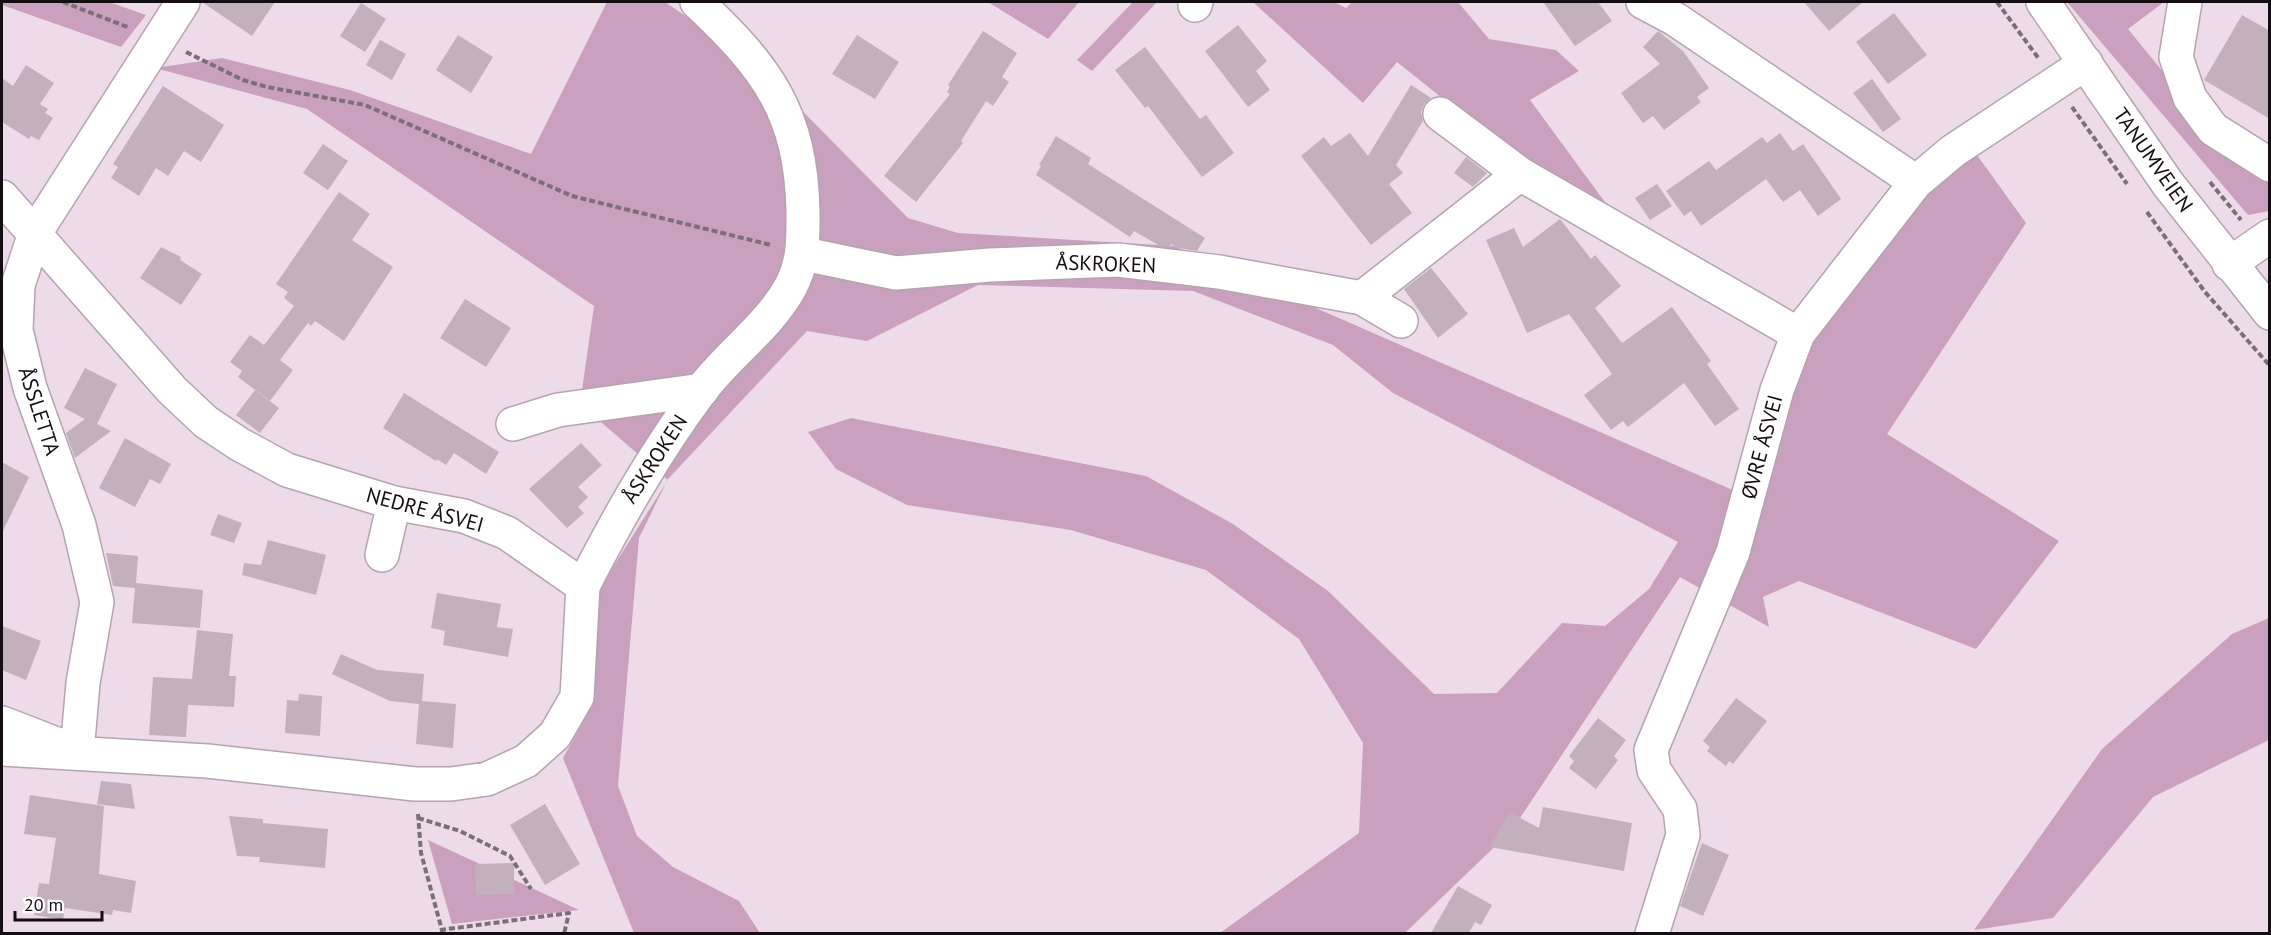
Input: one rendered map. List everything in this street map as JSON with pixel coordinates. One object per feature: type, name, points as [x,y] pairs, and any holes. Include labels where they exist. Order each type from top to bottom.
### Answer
[{"type":"street","name":"ÅSSLETTA","points":[[77,752],[83,683],[97,602],[79,525],[30,388],[16,330],[20,251],[183,2]]},
{"type":"street","name":"ÅSKROKEN","points":[[583,586],[621,512],[650,464],[702,390],[780,304],[804,254],[802,181],[788,116],[758,65],[736,39],[697,2]]},
{"type":"street","points":[[1643,2],[1675,19],[1917,182]]},
{"type":"street","name":"TANUMVEIEN","points":[[2043,2],[2168,184],[2270,313]]},
{"type":"street","points":[[2185,2],[2176,57],[2190,98],[2213,129],[2270,165]]},
{"type":"street","name":"ØVRE ÅSVEI","points":[[1652,933],[1683,835],[1680,809],[1654,770],[1652,750],[1733,552],[1777,390],[1798,334],[1917,182],[1953,152],[2086,63]]},
{"type":"street","points":[[1440,114],[1520,174],[1798,334]]},
{"type":"street","points":[[1362,298],[1520,174]]},
{"type":"street","name":"NEDRE ÅSVEI","points":[[2,197],[20,251],[206,422],[239,444],[287,470],[394,503],[464,516],[507,533],[583,586]]},
{"type":"street","points":[[2229,264],[2270,236]]},
{"type":"street","name":"ÅSKROKEN","points":[[804,254],[896,273],[990,265],[1118,260],[1220,272],[1362,298],[1401,321]]},
{"type":"street","points":[[513,424],[558,410],[702,390]]},
{"type":"street","points":[[382,555],[394,503]]},
{"type":"street","points":[[2,749],[207,761],[415,784],[451,784],[487,779],[526,762],[555,735],[577,697],[583,586]]},
{"type":"street","points":[[2,723],[77,752]]},
{"type":"path","points":[[63,2],[159,39],[243,80],[267,87],[365,105],[572,196],[804,254]]},
{"type":"path","points":[[415,784],[421,853],[441,932],[569,913],[564,933]]},
{"type":"path","points":[[418,818],[460,831],[510,856],[531,889]]},
{"type":"shaded area","points":[[2,2],[109,2],[146,15],[121,47],[2,5]]},
{"type":"shaded area","points":[[607,2],[665,2],[757,65],[908,218],[958,233],[1174,246],[1735,491],[1800,339],[1969,144],[2026,223],[1887,434],[2059,541],[1976,649],[1799,581],[1763,597],[1769,627],[1680,577],[1512,830],[1405,933],[1220,933],[1359,833],[1363,743],[1299,639],[1206,570],[1071,530],[907,505],[836,469],[808,432],[851,418],[1146,476],[1233,524],[1328,591],[1434,694],[1497,693],[1562,623],[1605,626],[1649,589],[1678,542],[1393,393],[1333,345],[1193,291],[978,285],[867,341],[807,331],[668,480],[580,404],[594,306],[307,109],[155,68],[222,58],[350,90],[531,154]]},
{"type":"shaded area","points":[[988,2],[1079,2],[1048,39]]},
{"type":"shaded area","points":[[1133,2],[1157,2],[1092,71],[1077,60]]},
{"type":"shaded area","points":[[1253,2],[1334,2],[1346,8],[1352,2],[1458,2],[1489,39],[1556,50],[1579,71],[1530,100],[1610,209],[1526,165],[1397,62],[1363,103]]},
{"type":"shaded area","points":[[2067,2],[2164,2],[2128,29],[2235,160],[2269,179],[2269,211],[2248,215]]},
{"type":"shaded area","points":[[666,483],[639,538],[618,786],[637,836],[673,867],[739,901],[760,933],[634,933],[563,758],[582,724],[601,586]]},
{"type":"shaded area","points":[[2269,618],[2269,740],[2153,797],[2053,918],[1974,930],[2102,749],[2232,634]]},
{"type":"shaded area","points":[[428,840],[579,910],[452,924]]},
{"type":"building","points":[[202,2],[275,2],[252,36]]},
{"type":"building","points":[[1543,2],[1598,2],[1612,21],[1575,46]]},
{"type":"building","points":[[1804,2],[1863,2],[1829,31]]},
{"type":"building","points":[[361,3],[386,19],[365,52],[340,36]]},
{"type":"building","points":[[1894,13],[1927,55],[1888,84],[1856,42]]},
{"type":"building","points":[[2242,15],[2270,31],[2270,119],[2204,80]]},
{"type":"building","points":[[1238,25],[1267,61],[1256,71],[1270,90],[1248,107],[1205,51]]},
{"type":"building","points":[[983,31],[1017,53],[1002,77],[1009,82],[993,106],[986,101],[961,141],[963,143],[916,202],[884,176],[950,94],[947,92],[950,87],[948,85]]},
{"type":"building","points":[[1658,31],[1683,51],[1709,88],[1697,97],[1701,102],[1664,130],[1653,116],[1643,123],[1621,93],[1660,64],[1643,47]]},
{"type":"building","points":[[458,35],[493,57],[471,93],[436,70]]},
{"type":"building","points":[[857,35],[899,62],[875,99],[832,74]]},
{"type":"building","points":[[380,40],[406,54],[392,80],[366,65]]},
{"type":"building","points":[[1145,47],[1200,119],[1206,115],[1234,153],[1202,177],[1148,106],[1145,108],[1115,70]]},
{"type":"building","points":[[26,65],[54,83],[40,104],[48,109],[45,113],[53,118],[39,140],[31,136],[29,139],[2,122],[2,78],[13,86]]},
{"type":"building","points":[[1872,79],[1901,119],[1883,132],[1853,93]]},
{"type":"building","points":[[1411,85],[1431,98],[1425,103],[1421,112],[1423,121],[1396,165],[1403,173],[1389,184],[1412,213],[1371,245],[1301,156],[1324,137],[1331,146],[1350,133],[1368,156]]},
{"type":"building","points":[[163,86],[224,125],[201,162],[184,151],[168,176],[156,168],[139,196],[111,178],[118,167],[113,164]]},
{"type":"building","points":[[1780,133],[1793,151],[1803,144],[1841,199],[1818,216],[1800,190],[1783,202],[1766,179],[1701,226],[1691,211],[1684,216],[1666,191],[1709,161],[1716,170],[1762,137],[1767,143]]},
{"type":"building","points":[[1056,136],[1091,158],[1088,164],[1205,238],[1197,251],[1178,248],[1171,244],[1169,247],[1160,246],[1134,231],[1130,237],[1036,175],[1041,166],[1039,165]]},
{"type":"building","points":[[323,144],[348,161],[328,190],[303,173]]},
{"type":"building","points":[[1466,157],[1487,173],[1473,187],[1454,173]]},
{"type":"building","points":[[1657,184],[1672,206],[1650,220],[1635,198]]},
{"type":"building","points":[[339,192],[370,214],[352,240],[393,267],[344,341],[315,321],[311,326],[308,323],[280,360],[293,370],[270,401],[238,377],[242,371],[230,362],[250,335],[264,345],[294,306],[284,298],[288,292],[276,284]]},
{"type":"building","points":[[1560,219],[1591,259],[1595,255],[1621,286],[1595,308],[1622,343],[1672,307],[1711,361],[1707,364],[1739,409],[1715,426],[1684,383],[1628,427],[1623,421],[1611,430],[1584,395],[1612,374],[1569,314],[1527,333],[1486,240],[1514,228],[1523,247]]},
{"type":"building","points":[[161,247],[181,257],[180,260],[202,274],[181,305],[140,278]]},
{"type":"building","points":[[1431,268],[1468,314],[1438,338],[1404,289]]},
{"type":"building","points":[[465,299],[511,328],[486,367],[440,338]]},
{"type":"building","points":[[85,368],[117,384],[97,424],[111,431],[75,458],[66,433],[85,419],[64,408]]},
{"type":"building","points":[[255,390],[279,408],[260,433],[236,415]]},
{"type":"building","points":[[404,393],[499,452],[486,474],[454,453],[446,465],[437,459],[436,461],[383,428]]},
{"type":"building","points":[[125,438],[171,464],[160,484],[150,479],[135,507],[99,488]]},
{"type":"building","points":[[581,443],[602,465],[578,487],[588,497],[578,507],[584,513],[567,528],[529,489]]},
{"type":"building","points":[[2,462],[29,477],[2,533]]},
{"type":"building","points":[[218,514],[242,523],[234,543],[210,535]]},
{"type":"building","points":[[268,540],[326,555],[316,595],[242,575],[244,563],[261,565]]},
{"type":"building","points":[[106,553],[138,556],[136,583],[203,590],[200,628],[132,623],[135,588],[113,586]]},
{"type":"building","points":[[437,593],[501,604],[497,627],[513,629],[508,657],[443,645],[445,631],[431,628]]},
{"type":"building","points":[[2,626],[41,641],[26,680],[2,670]]},
{"type":"building","points":[[197,630],[233,634],[229,676],[236,676],[234,707],[188,705],[186,737],[149,735],[153,677],[192,679]]},
{"type":"building","points":[[341,654],[377,670],[424,674],[422,701],[456,704],[453,748],[416,744],[419,704],[390,701],[332,674]]},
{"type":"building","points":[[299,694],[322,696],[320,736],[285,733],[287,700],[298,701]]},
{"type":"building","points":[[1736,698],[1767,721],[1733,764],[1729,761],[1726,766],[1707,751],[1710,747],[1703,741]]},
{"type":"building","points":[[1598,718],[1626,740],[1614,756],[1618,760],[1596,789],[1569,768],[1574,761],[1569,756]]},
{"type":"building","points":[[101,781],[131,784],[135,809],[97,804]]},
{"type":"building","points":[[30,795],[104,806],[99,874],[136,881],[131,913],[113,910],[112,915],[65,908],[63,920],[34,915],[39,883],[49,884],[56,838],[24,834]]},
{"type":"building","points":[[545,804],[580,864],[545,885],[510,825]]},
{"type":"building","points":[[1543,807],[1632,823],[1624,871],[1490,847],[1509,812],[1539,828]]},
{"type":"building","points":[[229,816],[263,819],[263,823],[328,829],[325,868],[259,862],[260,857],[237,856]]},
{"type":"building","points":[[1702,843],[1729,855],[1703,916],[1680,906]]},
{"type":"building","points":[[514,863],[514,894],[476,895],[475,864]]},
{"type":"building","points":[[1458,886],[1492,905],[1481,925],[1475,922],[1469,933],[1431,933]]}]
